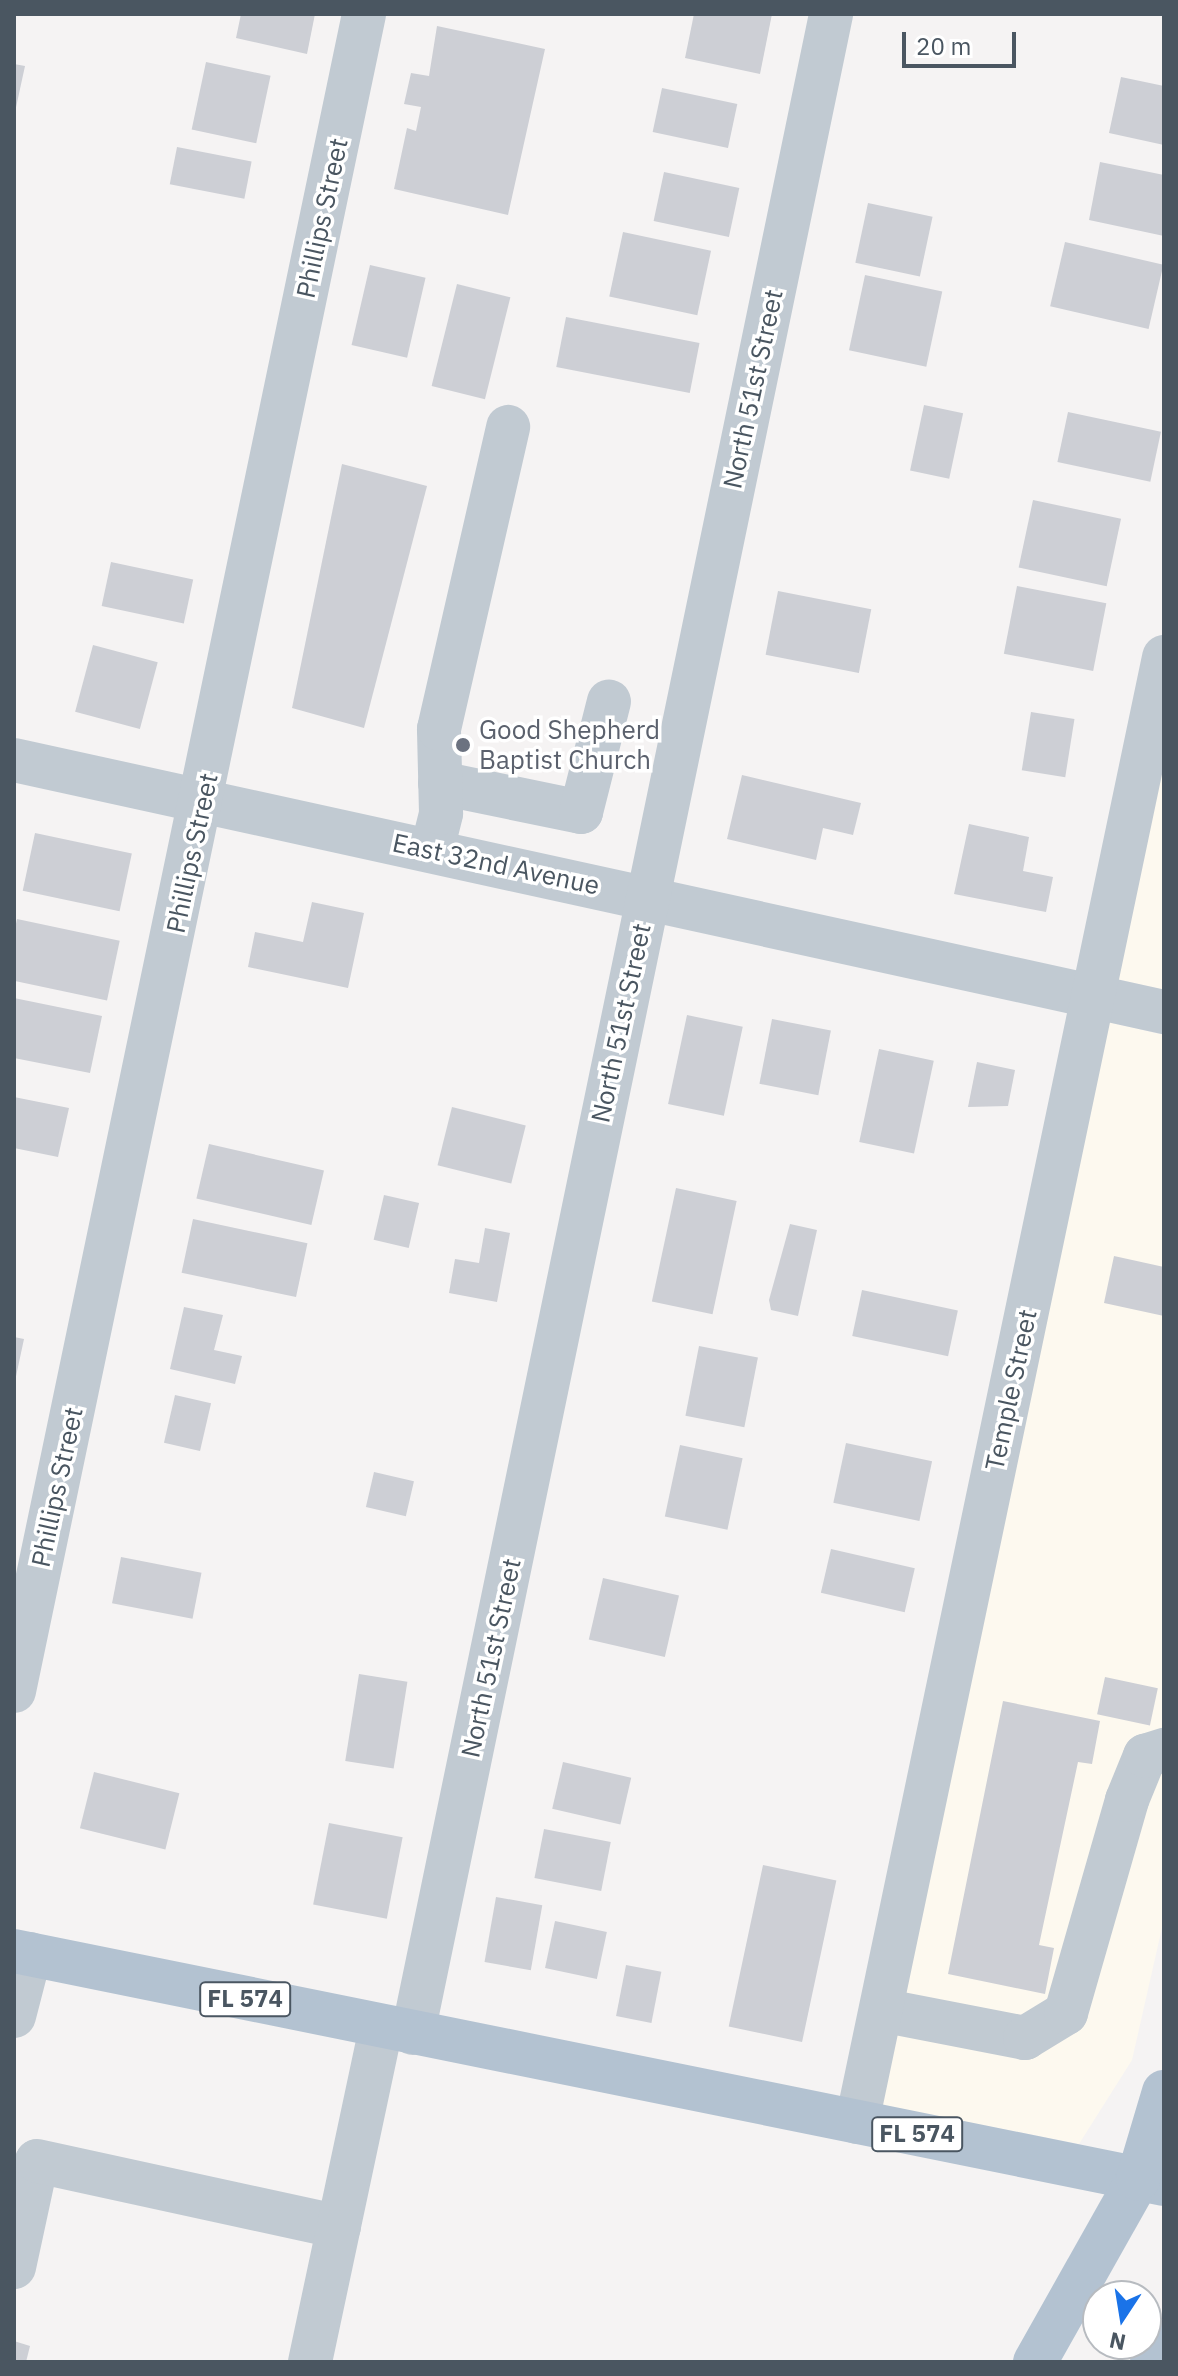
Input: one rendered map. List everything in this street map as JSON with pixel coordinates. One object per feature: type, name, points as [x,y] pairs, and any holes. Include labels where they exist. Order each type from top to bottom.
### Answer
[{"type":"main road","name":"FL 574","points":[[22,1952],[1151,2181]]},
{"type":"main road","points":[[1035,2362],[1151,2181],[1164,2092]]},
{"type":"main road","points":[[1152,2362],[1164,2342]]},
{"type":"street","name":"Phillips Street","points":[[14,1691],[203,799],[364,14]]},
{"type":"street","name":"North 51st Street","points":[[310,2362],[339,2227],[397,2030],[647,898],[831,14]]},
{"type":"street","points":[[432,850],[440,783],[439,729],[508,427]]},
{"type":"street","name":"Temple Street","points":[[857,2122],[1094,997],[1150,792],[1162,674]]},
{"type":"street","points":[[568,880],[581,812],[609,701]]},
{"type":"street","name":"East 32nd Avenue","points":[[14,760],[1164,1012]]},
{"type":"street","points":[[440,783],[581,812]]},
{"type":"street","points":[[881,2010],[1025,2038],[1066,2013],[1127,1800],[1145,1756],[1164,1750]]},
{"type":"street","points":[[14,2016],[22,1952]]},
{"type":"street","points":[[14,2267],[37,2161],[339,2227]]},
{"type":"shaded area","points":[[1164,753],[1164,990],[1117,979]]},
{"type":"shaded area","points":[[1108,1022],[1164,1035],[1164,1919],[1132,2060],[1079,2144],[881,2105]]},
{"type":"building","points":[[241,14],[315,14],[307,54],[236,38]]},
{"type":"building","points":[[694,14],[772,14],[760,74],[685,58]]},
{"type":"building","points":[[437,26],[545,49],[508,215],[394,189],[407,128],[416,131],[421,107],[404,104],[411,73],[429,76]]},
{"type":"building","points":[[206,62],[271,76],[256,143],[192,129]]},
{"type":"building","points":[[14,64],[25,66],[15,112],[14,112]]},
{"type":"building","points":[[1121,77],[1164,86],[1164,145],[1109,133]]},
{"type":"building","points":[[662,88],[737,104],[728,148],[653,132]]},
{"type":"building","points":[[177,147],[252,162],[244,199],[170,184]]},
{"type":"building","points":[[1100,162],[1164,175],[1164,236],[1089,220]]},
{"type":"building","points":[[664,172],[739,188],[729,237],[654,221]]},
{"type":"building","points":[[868,203],[933,217],[920,276],[855,263]]},
{"type":"building","points":[[623,232],[711,251],[697,315],[609,297]]},
{"type":"building","points":[[1065,242],[1163,265],[1149,329],[1050,306]]},
{"type":"building","points":[[370,265],[426,278],[407,358],[352,345]]},
{"type":"building","points":[[865,275],[942,291],[926,367],[849,350]]},
{"type":"building","points":[[457,284],[510,297],[485,399],[432,386]]},
{"type":"building","points":[[566,317],[700,343],[690,393],[556,367]]},
{"type":"building","points":[[924,405],[963,413],[949,479],[910,471]]},
{"type":"building","points":[[1068,412],[1161,432],[1150,482],[1057,462]]},
{"type":"building","points":[[342,464],[427,486],[364,728],[292,708]]},
{"type":"building","points":[[1033,500],[1121,519],[1107,586],[1019,567]]},
{"type":"building","points":[[111,562],[193,579],[184,623],[102,606]]},
{"type":"building","points":[[1017,586],[1106,603],[1093,671],[1004,654]]},
{"type":"building","points":[[778,591],[871,609],[859,673],[766,655]]},
{"type":"building","points":[[93,645],[158,662],[140,729],[75,712]]},
{"type":"building","points":[[1031,712],[1074,719],[1065,777],[1022,770]]},
{"type":"building","points":[[742,775],[861,803],[853,835],[823,828],[816,860],[727,839]]},
{"type":"building","points":[[969,824],[1029,837],[1023,871],[1053,877],[1046,912],[954,894]]},
{"type":"building","points":[[35,833],[132,854],[120,911],[23,891]]},
{"type":"building","points":[[312,902],[364,913],[348,988],[248,967],[255,932],[303,942]]},
{"type":"building","points":[[17,919],[120,941],[107,1000],[14,981]]},
{"type":"building","points":[[14,998],[102,1016],[90,1073],[14,1058]]},
{"type":"building","points":[[687,1015],[743,1027],[724,1116],[668,1104]]},
{"type":"building","points":[[772,1019],[831,1030],[818,1095],[759,1084]]},
{"type":"building","points":[[879,1049],[934,1061],[914,1154],[859,1142]]},
{"type":"building","points":[[977,1062],[1015,1070],[1008,1106],[968,1107]]},
{"type":"building","points":[[14,1097],[69,1108],[58,1157],[14,1148]]},
{"type":"building","points":[[452,1107],[526,1125],[511,1184],[437,1165]]},
{"type":"building","points":[[209,1144],[324,1171],[311,1225],[196,1199]]},
{"type":"building","points":[[676,1188],[737,1201],[713,1314],[652,1301]]},
{"type":"building","points":[[384,1195],[419,1203],[409,1248],[374,1240]]},
{"type":"building","points":[[193,1219],[307,1243],[296,1297],[182,1273]]},
{"type":"building","points":[[790,1224],[817,1230],[798,1316],[771,1310],[769,1300]]},
{"type":"building","points":[[485,1228],[510,1233],[497,1302],[449,1293],[455,1259],[479,1263]]},
{"type":"building","points":[[1114,1256],[1164,1267],[1164,1316],[1104,1303]]},
{"type":"building","points":[[862,1290],[958,1310],[948,1356],[852,1336]]},
{"type":"building","points":[[184,1307],[223,1315],[214,1350],[242,1356],[235,1384],[170,1369]]},
{"type":"building","points":[[14,1337],[24,1339],[15,1381],[14,1381]]},
{"type":"building","points":[[699,1346],[758,1357],[744,1427],[685,1416]]},
{"type":"building","points":[[175,1395],[211,1403],[200,1451],[164,1443]]},
{"type":"building","points":[[846,1443],[932,1461],[919,1521],[833,1503]]},
{"type":"building","points":[[680,1445],[743,1458],[727,1530],[665,1516]]},
{"type":"building","points":[[374,1472],[414,1481],[406,1516],[366,1507]]},
{"type":"building","points":[[831,1549],[915,1568],[905,1612],[821,1593]]},
{"type":"building","points":[[121,1557],[201,1573],[193,1619],[112,1603]]},
{"type":"building","points":[[603,1578],[679,1596],[665,1657],[589,1639]]},
{"type":"building","points":[[359,1674],[407,1682],[394,1769],[345,1761]]},
{"type":"building","points":[[1105,1677],[1158,1688],[1150,1725],[1097,1714]]},
{"type":"building","points":[[1003,1701],[1100,1721],[1092,1764],[1078,1762],[1039,1945],[1054,1948],[1045,1994],[948,1974]]},
{"type":"building","points":[[563,1762],[631,1778],[620,1825],[552,1809]]},
{"type":"building","points":[[94,1772],[179,1793],[165,1850],[80,1828]]},
{"type":"building","points":[[329,1823],[403,1837],[387,1919],[313,1904]]},
{"type":"building","points":[[544,1829],[611,1842],[601,1891],[534,1878]]},
{"type":"building","points":[[763,1865],[836,1881],[802,2042],[729,2026]]},
{"type":"building","points":[[496,1897],[542,1905],[531,1970],[485,1962]]},
{"type":"building","points":[[555,1921],[607,1932],[597,1979],[545,1968]]},
{"type":"building","points":[[626,1965],[661,1972],[651,2023],[616,2016]]},
{"type":"building","points":[[14,2341],[30,2346],[26,2362],[14,2362]]},
{"type":"place","name":"Good Shepherd Baptist Church","points":[[463,745]]}]
